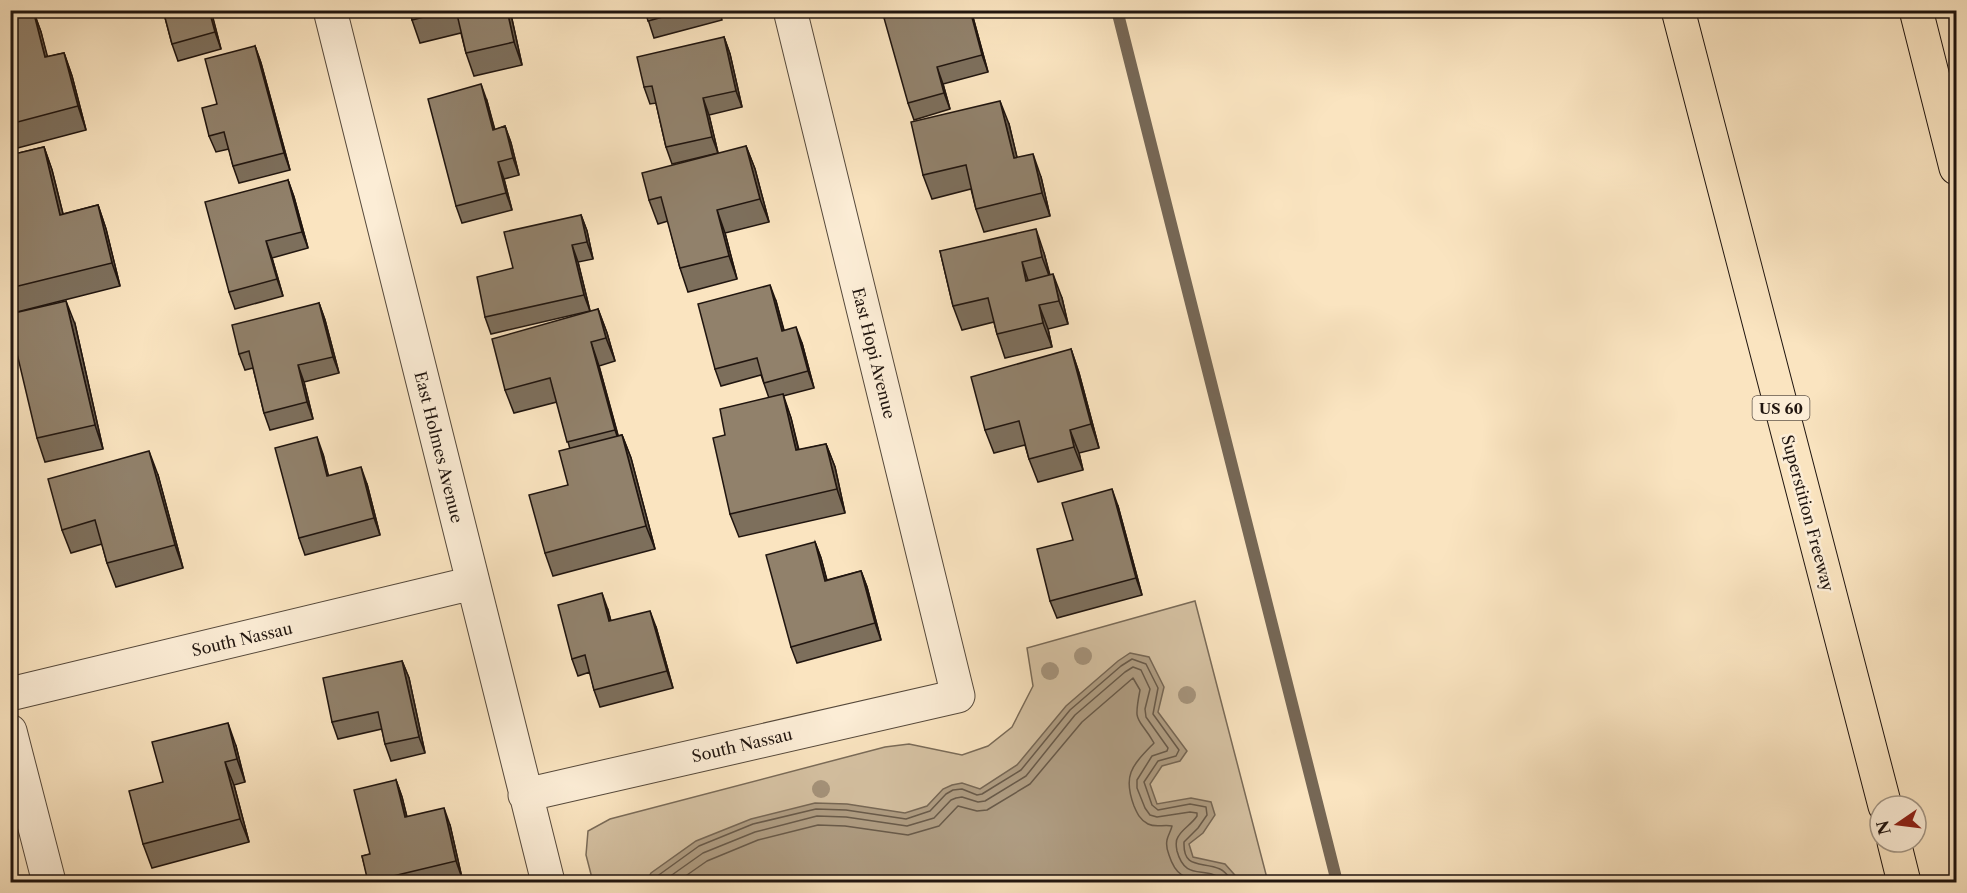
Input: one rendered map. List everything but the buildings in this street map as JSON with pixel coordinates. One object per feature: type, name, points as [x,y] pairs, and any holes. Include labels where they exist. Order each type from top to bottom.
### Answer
[{"type":"highway","name":"Superstition Freeway","points":[[1678,10],[1881,794]]},
{"type":"highway","points":[[1916,10],[1956,168]]},
{"type":"highway","points":[[1897,854],[1904,882]]},
{"type":"street","name":"East Holmes Avenue","points":[[330,10],[548,882]]},
{"type":"street","name":"East Hopi Avenue","points":[[790,10],[958,696]]},
{"type":"street","name":"South Nassau","points":[[10,694],[473,584]]},
{"type":"street","name":"South Nassau","points":[[525,795],[958,696]]},
{"type":"street","points":[[10,731],[49,882]]},
{"type":"shaded area","points":[[1195,601],[1268,882],[593,882],[586,855],[588,831],[610,819],[885,747],[909,744],[962,755],[988,746],[1012,727],[1033,686],[1027,648]]},
{"type":"water","points":[[1130,653],[1149,657],[1164,687],[1158,712],[1187,751],[1180,761],[1162,766],[1150,784],[1157,804],[1191,798],[1211,802],[1215,815],[1203,833],[1189,844],[1193,857],[1225,864],[1241,882],[646,882],[651,873],[696,841],[751,819],[815,803],[847,804],[905,813],[927,806],[943,789],[952,785],[962,783],[980,789],[1017,765],[1066,706]]},
{"type":"waterway","points":[[1117,10],[1337,882]]}]
